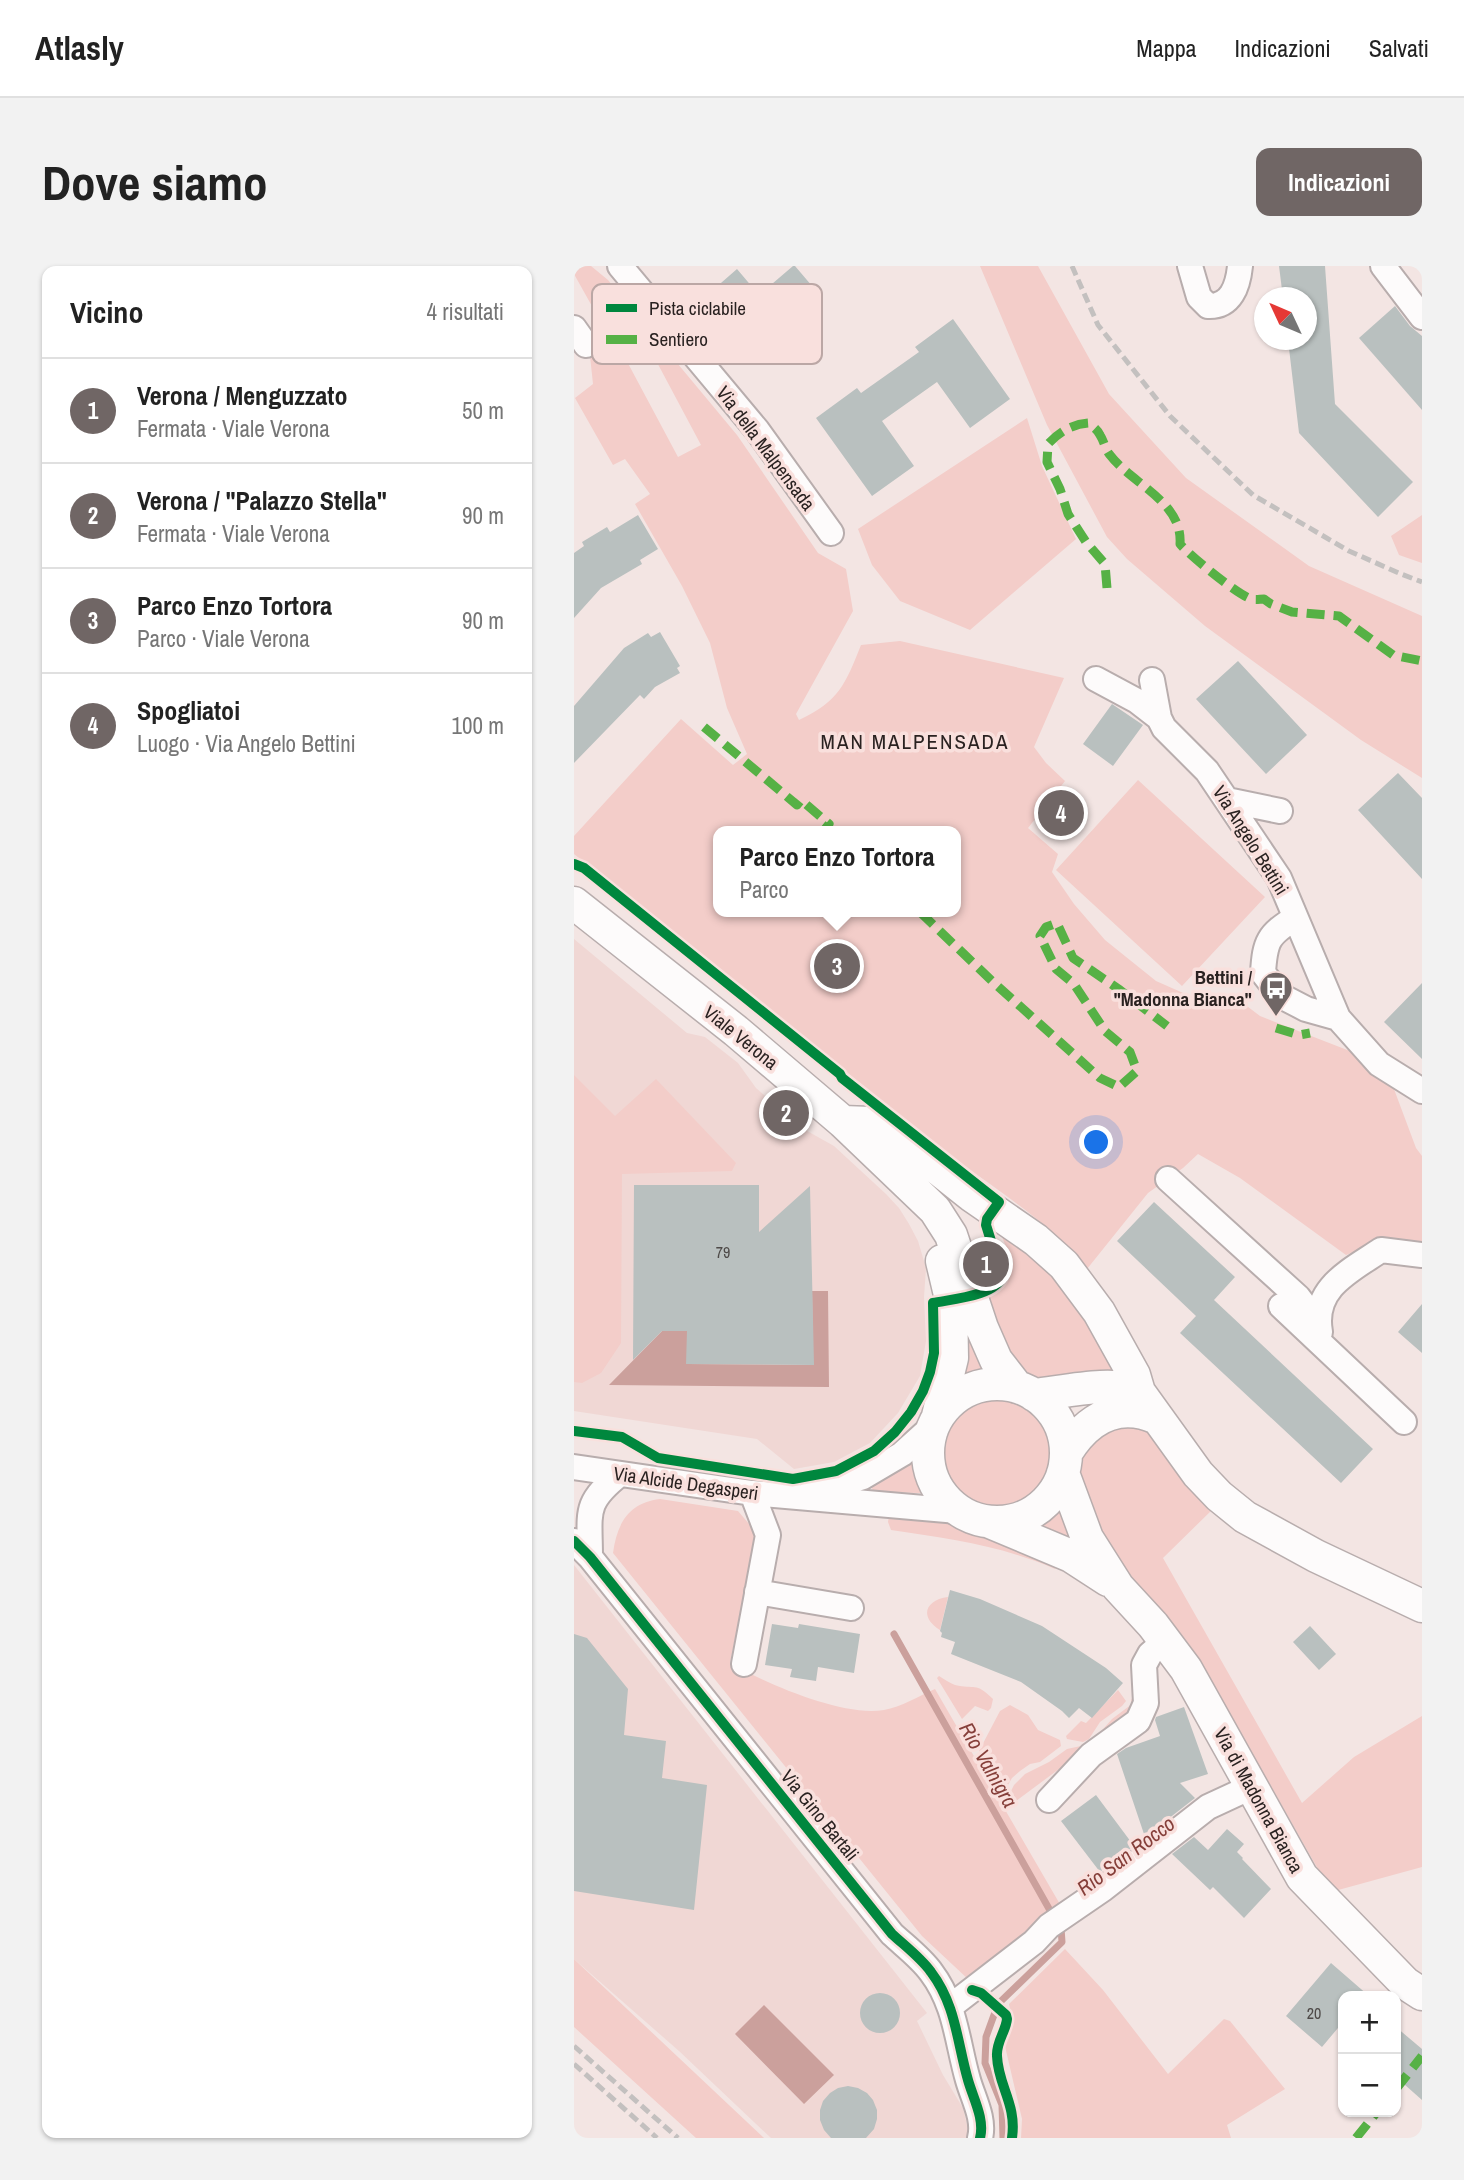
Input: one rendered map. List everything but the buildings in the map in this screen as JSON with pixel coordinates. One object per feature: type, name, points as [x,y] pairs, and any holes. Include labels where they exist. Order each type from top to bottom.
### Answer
[{"type":"main road","name":"Viale Verona","points":[[574,903],[736,1031],[843,1122],[935,1210],[951,1235],[982,1328],[996,1360],[1025,1391]]},
{"type":"main road","points":[[843,1122],[870,1123],[893,1133],[971,1195],[1036,1240],[1064,1265],[1099,1312],[1134,1375],[1139,1392],[1198,1474],[1219,1496],[1245,1517],[1315,1556],[1422,1606]]},
{"type":"main road","name":"Viale Verona","points":[[903,1178],[926,1216],[938,1245],[951,1299],[952,1358],[935,1421]]},
{"type":"main road","points":[[1139,1392],[1128,1387],[1114,1386],[1025,1391],[994,1384],[972,1388],[953,1399],[935,1421],[928,1445],[928,1464],[933,1482],[944,1499],[973,1519],[1008,1521],[1026,1516],[1042,1505],[1055,1489],[1077,1435],[1095,1420],[1116,1411],[1143,1411],[1157,1418]]},
{"type":"main road","points":[[1025,1391],[1048,1407],[1058,1421],[1064,1436],[1064,1463]]},
{"type":"main road","name":"Via di Madonna Bianca","points":[[1064,1463],[1087,1538],[1118,1587],[1186,1669],[1302,1877],[1405,1983],[1422,1994]]},
{"type":"main road","name":"Via di Madonna Bianca","points":[[990,1522],[1071,1556],[1118,1587]]},
{"type":"street","name":"Via della Malpensada","points":[[620,266],[635,284]]},
{"type":"street","points":[[1190,266],[1199,297],[1208,306],[1216,307],[1228,300],[1236,288],[1240,266]]},
{"type":"street","points":[[1382,266],[1422,317]]},
{"type":"street","name":"Via della Malpensada","points":[[702,364],[757,430],[831,533]]},
{"type":"street","name":"Via Angelo Bettini","points":[[1096,679],[1137,701],[1159,718],[1164,727],[1207,771],[1279,878],[1338,1018],[1379,1064],[1422,1091]]},
{"type":"street","points":[[1152,680],[1159,718]]},
{"type":"street","points":[[1227,800],[1280,811]]},
{"type":"street","points":[[1295,918],[1278,929],[1265,947],[1263,973],[1281,996],[1306,1009],[1338,1018]]},
{"type":"street","points":[[1168,1179],[1298,1297],[1320,1334]]},
{"type":"street","points":[[1320,1334],[1322,1304],[1333,1282],[1381,1250],[1422,1255]]},
{"type":"street","points":[[1281,1306],[1320,1334],[1404,1422]]},
{"type":"street","name":"Via Alcide Degasperi","points":[[799,1497],[863,1477],[902,1454],[935,1421]]},
{"type":"street","name":"Via Alcide Degasperi","points":[[574,1467],[752,1493],[958,1511]]},
{"type":"street","name":"Via Gino Bartali","points":[[621,1474],[596,1496],[590,1510],[582,1549],[892,1934],[930,1970],[951,2006],[963,2066],[978,2108],[982,2131],[980,2138]]},
{"type":"street","points":[[744,1664],[768,1535],[752,1493]]},
{"type":"street","points":[[757,1592],[851,1608]]},
{"type":"street","points":[[1049,1800],[1091,1755],[1138,1721],[1146,1703],[1144,1665],[1150,1654],[1165,1641]]},
{"type":"street","points":[[951,2006],[1034,1942],[1049,1926],[1103,1889],[1208,1808],[1251,1787]]},
{"type":"shaded area","points":[[574,266],[591,266],[611,284],[592,284],[592,306],[574,274]]},
{"type":"shaded area","points":[[980,266],[1038,266],[1109,394],[1186,478],[1309,566],[1422,616],[1422,778],[1361,740],[1205,626],[1127,559],[1107,537],[1047,425]]},
{"type":"shaded area","points":[[592,355],[592,364],[628,364],[678,457],[701,445],[658,364],[678,364],[737,435],[818,553],[846,569],[853,611],[796,714],[799,720],[823,706],[839,690],[861,645],[900,641],[1064,678],[1034,747],[1065,781],[1028,828],[1058,854],[1052,872],[1074,904],[1105,940],[1156,981],[1190,996],[1235,997],[1260,1016],[1355,1053],[1388,1073],[1416,1148],[1422,1156],[1422,1248],[1376,1243],[1346,1255],[1240,1178],[1198,1154],[1148,1193],[1087,1269],[1072,1251],[1037,1219],[940,1147],[574,854],[574,836],[681,719],[733,765],[747,754],[727,708],[710,643],[682,586],[635,504],[650,494],[625,459],[613,465],[575,398],[593,384],[590,356]]},
{"type":"shaded area","points":[[1027,418],[1042,466],[1076,539],[970,630],[900,601],[872,565],[858,529]]},
{"type":"shaded area","points":[[1422,515],[1422,563],[1399,555],[1391,536]]},
{"type":"shaded area","points":[[1138,780],[1265,897],[1182,986],[1056,870]]},
{"type":"shaded area","points":[[574,939],[687,1033],[705,1037],[738,1063],[756,1088],[779,1108],[777,1112],[788,1122],[791,1120],[834,1146],[886,1194],[909,1224],[918,1241],[926,1268],[926,1341],[920,1376],[898,1413],[870,1443],[834,1462],[794,1469],[757,1439],[574,1411]]},
{"type":"shaded area","points":[[574,1075],[615,1116],[656,1079],[736,1163],[732,1171],[622,1174],[621,1343],[601,1373],[582,1383],[574,1382]]},
{"type":"shaded area","points":[[990,1226],[1030,1243],[1130,1376],[1046,1383],[1009,1362],[981,1298],[1000,1288],[1005,1279],[1005,1267],[1013,1264],[1000,1232],[993,1235]]},
{"type":"shaded area","points":[[812,1291],[828,1291],[829,1387],[609,1385],[662,1331],[687,1331],[687,1364],[813,1365]]},
{"type":"shaded area","points":[[960,1305],[988,1370],[961,1378]]},
{"type":"shaded area","points":[[996,1398],[1017,1402],[1035,1414],[1047,1432],[1051,1453],[1047,1474],[1035,1492],[1017,1504],[996,1508],[975,1504],[957,1492],[945,1474],[941,1453],[945,1432],[957,1414],[975,1402]]},
{"type":"shaded area","points":[[1106,1423],[1151,1428],[1214,1508],[1163,1558],[1302,1803],[1354,1757],[1422,1716],[1422,1867],[1331,1892],[1199,1660],[1110,1553],[1079,1478],[1079,1461]]},
{"type":"shaded area","points":[[911,1458],[920,1493],[873,1492],[871,1484]]},
{"type":"shaded area","points":[[660,1499],[738,1511],[756,1532],[730,1663],[784,1689],[847,1709],[884,1710],[935,1689],[1061,1906],[969,1980],[922,1936],[613,1553],[621,1524],[632,1510],[649,1501]]},
{"type":"shaded area","points":[[1062,1508],[1072,1527],[1071,1545],[1041,1528]]},
{"type":"shaded area","points":[[889,1515],[934,1517],[1060,1561],[1055,1569],[994,1548],[891,1530]]},
{"type":"shaded area","points":[[574,1565],[927,2013],[917,2021],[943,2075],[963,2108],[968,2129],[967,2138],[771,2138],[679,2051],[574,1959]]},
{"type":"shaded area","points":[[948,1597],[940,1630],[929,1620],[928,1610],[934,1602]]},
{"type":"shaded area","points":[[939,1676],[955,1685],[982,1690],[993,1699],[991,1708],[988,1711],[975,1706],[962,1719],[937,1678]]},
{"type":"shaded area","points":[[1118,1690],[1126,1701],[1100,1722],[1089,1739],[1083,1742],[1067,1739],[1066,1736],[1081,1721],[1086,1723]]},
{"type":"shaded area","points":[[1135,1694],[1137,1711],[1008,1807],[1006,1801],[1014,1785],[1025,1774],[1067,1749],[1090,1744],[1112,1719],[1132,1704],[1131,1700]]},
{"type":"shaded area","points":[[1010,1705],[1028,1715],[1038,1730],[1060,1740],[1061,1746],[1040,1762],[1030,1764],[1020,1771],[1002,1791],[996,1787],[996,1781],[979,1751],[1000,1711]]},
{"type":"shaded area","points":[[1065,1949],[1103,1990],[1168,2074],[1224,2019],[1230,2021],[1285,2089],[1227,2125],[1231,2138],[1021,2138],[1022,2119],[1004,2042],[1013,2024],[1009,2004]]},
{"type":"shaded area","points":[[574,1959],[764,2138],[696,2138],[574,2027]]},
{"type":"shaded area","points":[[764,2005],[834,2075],[804,2104],[735,2034]]},
{"type":"waterway","name":"Rio Valnigra","points":[[894,1634],[1052,1914]]},
{"type":"waterway","name":"Rio Valnigra","points":[[1003,2138],[1002,2105],[985,2063],[986,2037],[998,2004],[1062,1942],[1061,1928],[1064,1925]]},
{"type":"railway","points":[[1072,266],[1098,325],[1170,416],[1253,495],[1349,551],[1422,582]]},
{"type":"railway","points":[[574,2046],[678,2138]]},
{"type":"railway","points":[[574,2064],[657,2138]]},
{"type":"marked path","points":[[1107,588],[1105,564],[1086,542],[1068,514],[1047,462],[1048,444],[1066,429],[1089,423],[1098,431],[1108,453],[1119,465],[1165,505],[1179,529],[1180,544],[1237,591],[1252,599],[1264,599],[1292,612],[1339,616],[1393,655],[1422,661]]},
{"type":"marked path","points":[[704,727],[797,805],[801,800],[829,824],[827,826]]},
{"type":"marked path","points":[[925,917],[1100,1078],[1119,1087],[1137,1071],[1130,1052],[1105,1031],[1074,984],[1056,969],[1040,936],[1046,927],[1057,923],[1073,958],[1167,1026]]},
{"type":"marked path","points":[[1276,1028],[1299,1035],[1310,1033]]},
{"type":"marked path","points":[[1401,2083],[1422,2056]]},
{"type":"marked path","points":[[1356,2138],[1373,2117]]},
{"type":"cycle path","points":[[574,864],[584,868],[999,1202],[986,1225],[1002,1276],[998,1283],[983,1292],[933,1303],[934,1353],[923,1391],[911,1412],[895,1432],[874,1451],[836,1471],[793,1479],[658,1458],[622,1437],[574,1431]]},
{"type":"cycle path","points":[[574,1541],[590,1557],[892,1934],[931,1972],[946,1997],[955,2024],[968,2080],[980,2116],[980,2138]]},
{"type":"cycle path","points":[[972,1990],[981,1993],[1006,2015],[997,2056],[1000,2077],[1012,2115],[1012,2138]]},
{"type":"place","name":"Spogliatoi","points":[[1061,813]]},
{"type":"place","name":"Parco Enzo Tortora","points":[[837,966]]},
{"type":"place","name":"Bettini / \"Madonna Bianca\"","points":[[1276,1018]]},
{"type":"place","name":"Verona / \"Palazzo Stella\"","points":[[786,1113]]},
{"type":"place","name":"Verona / Menguzzato","points":[[986,1264]]},
{"type":"district","name":"MAN MALPENSADA","points":[[915,742]]},
{"type":"water label","name":"Rio San Rocco","points":[[1126,1856]]}]
